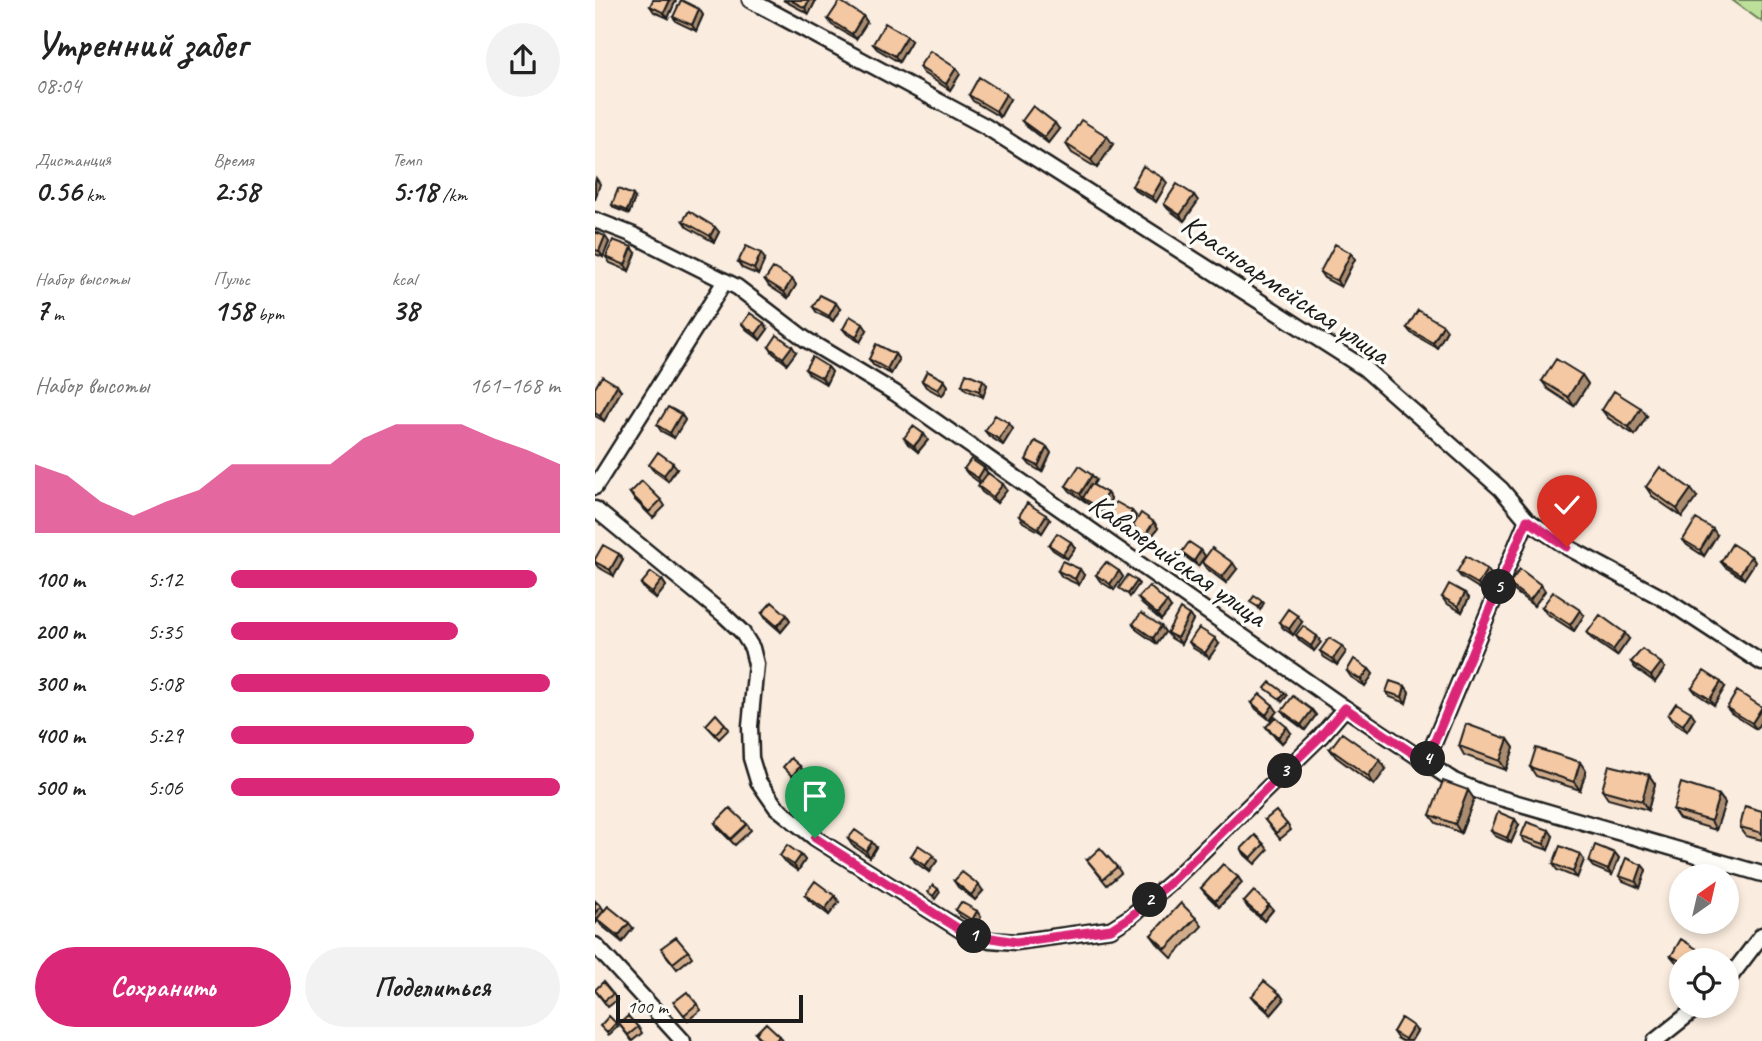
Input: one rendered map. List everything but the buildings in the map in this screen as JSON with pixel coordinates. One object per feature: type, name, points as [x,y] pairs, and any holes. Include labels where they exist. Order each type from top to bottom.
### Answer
[{"type":"street","name":"Красноармейская улица","points":[[750,0],[985,125],[1364,368],[1501,489],[1527,520],[1567,547],[1665,600],[1762,663]]},
{"type":"street","name":"Кавалерийская улица","points":[[595,220],[631,234],[737,287],[805,339],[895,393],[1345,708],[1454,781],[1483,793],[1762,874]]},
{"type":"street","points":[[595,487],[725,281]]},
{"type":"street","points":[[595,509],[724,615],[742,632],[752,648],[756,664],[750,726],[751,758],[758,781],[776,807],[815,838],[967,934],[1016,942],[1111,929],[1130,917],[1171,882],[1320,737],[1345,708]]},
{"type":"street","points":[[1426,762],[1527,520]]},
{"type":"street","points":[[1739,965],[1762,935]]},
{"type":"street","points":[[595,945],[683,1041]]},
{"type":"street","points":[[1655,1041],[1684,1018]]},
{"type":"green space","points":[[1732,0],[1762,0],[1762,22]]},
{"type":"route","points":[[815,838],[967,934],[1016,942],[1111,929],[1130,917],[1171,882],[1320,737],[1345,708],[1426,762],[1527,520],[1567,547]]}]
